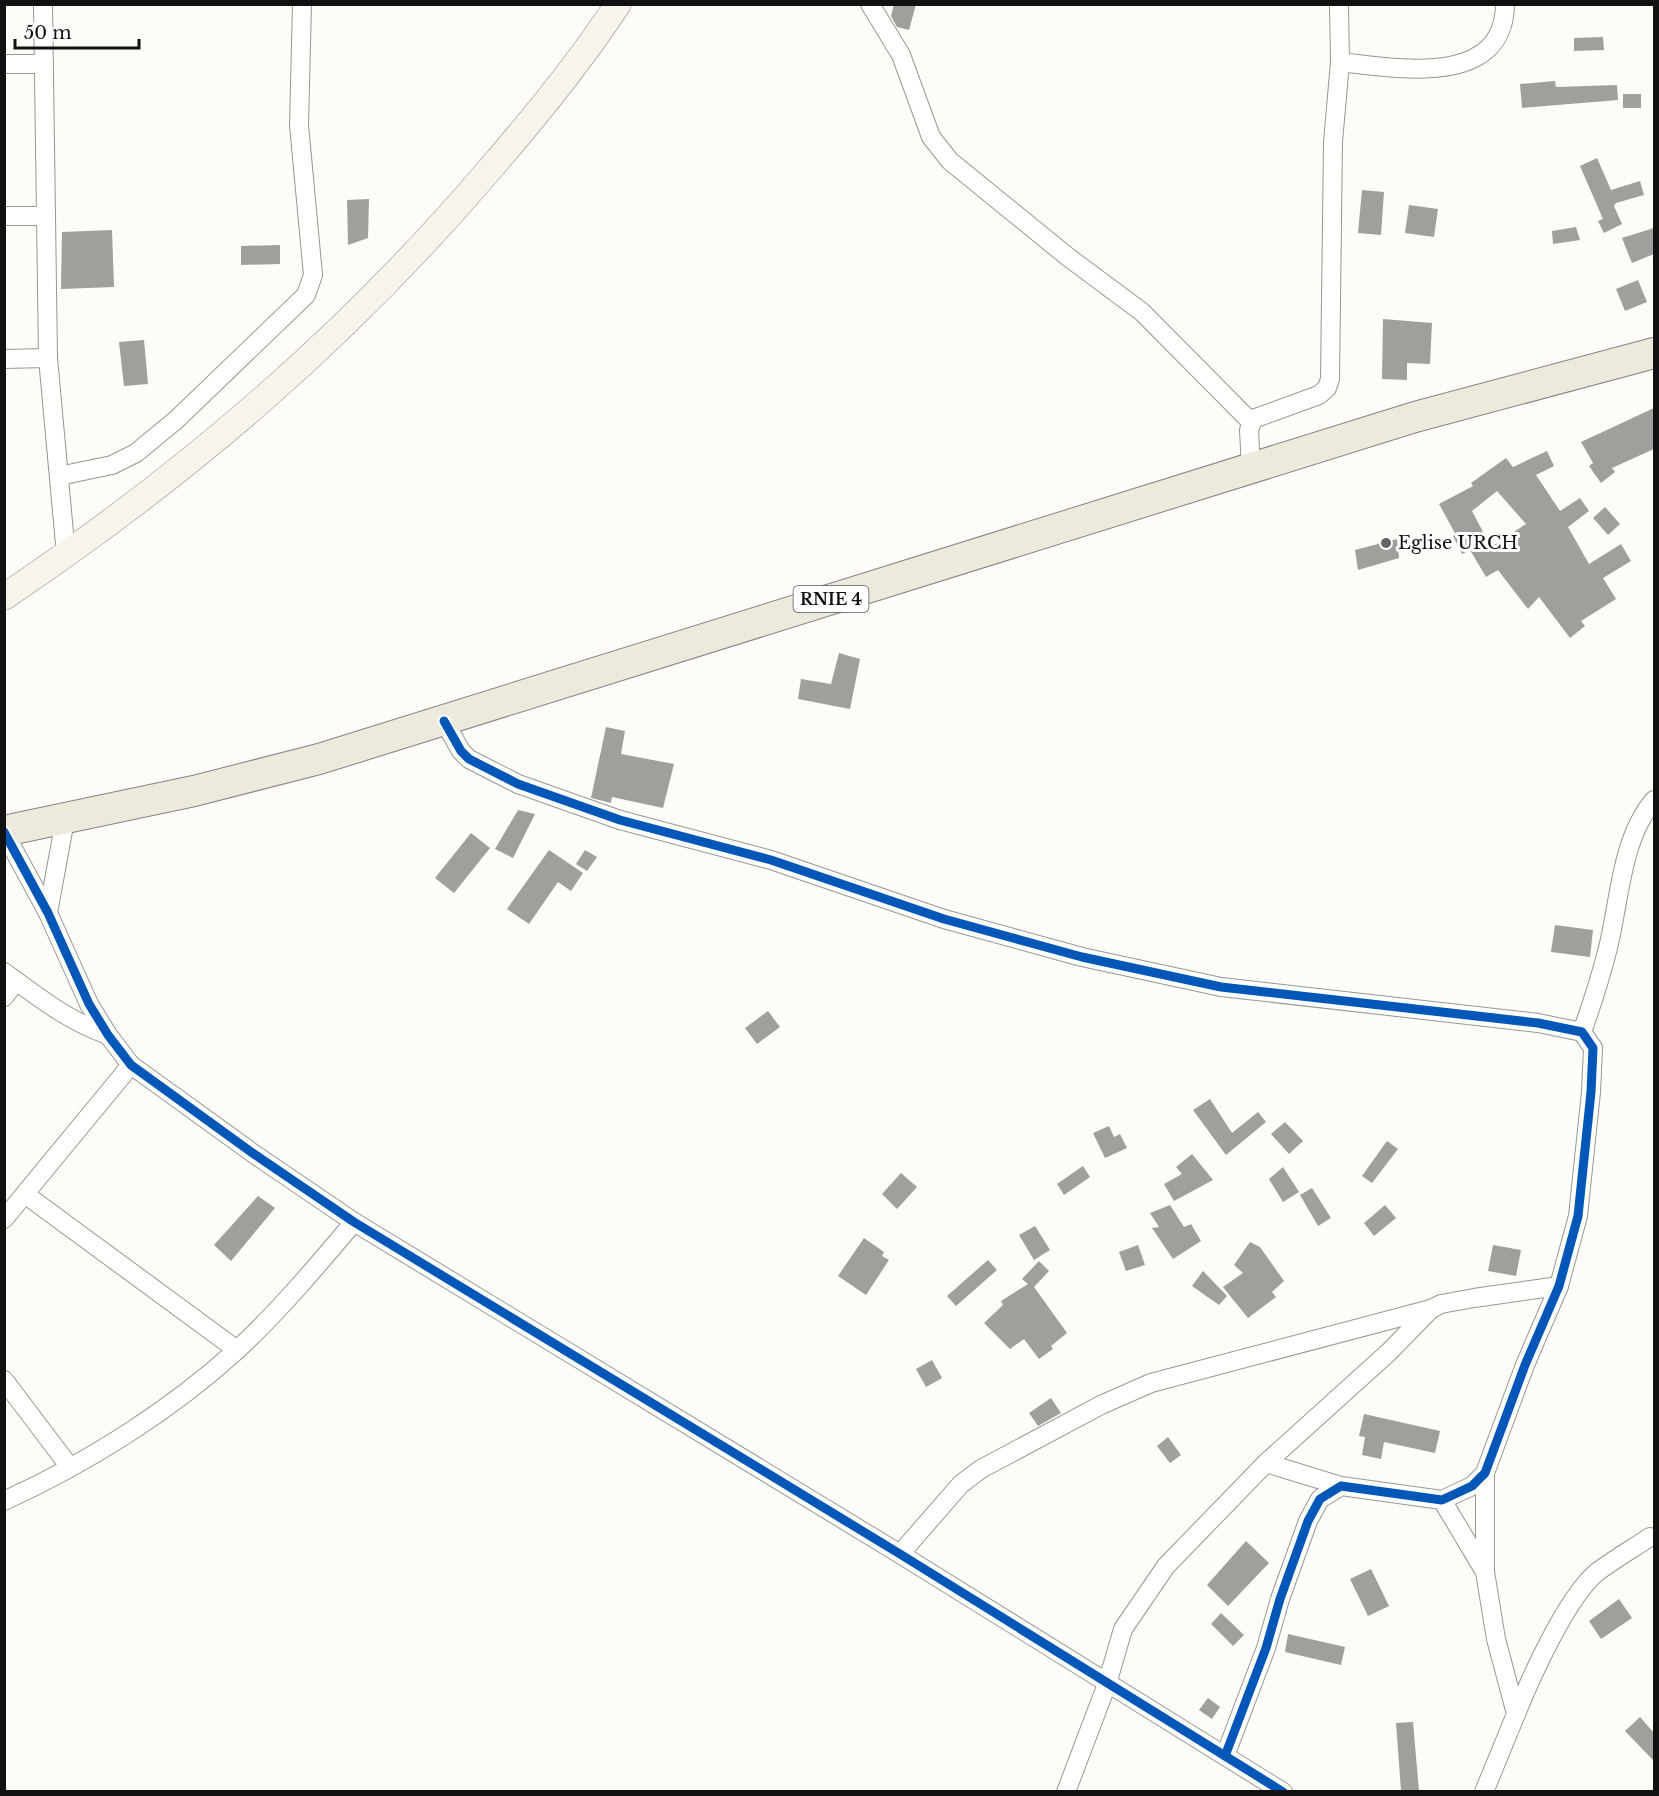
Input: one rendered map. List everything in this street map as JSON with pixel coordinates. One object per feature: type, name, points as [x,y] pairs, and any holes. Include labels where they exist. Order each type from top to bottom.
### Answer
[{"type":"main road","points":[[4,597],[66,555],[215,443],[387,284],[503,154],[563,81],[618,4]]},
{"type":"main road","name":"RNIE 4","points":[[4,831],[65,820],[319,759],[1415,417],[1654,354]]},
{"type":"street","points":[[43,4],[48,358],[66,555]]},
{"type":"street","points":[[59,476],[112,465],[136,453],[176,420],[306,295],[311,287],[314,275],[299,125],[302,4]]},
{"type":"street","points":[[870,4],[901,55],[931,138],[950,161],[1068,257],[1142,312],[1251,422]]},
{"type":"street","points":[[1251,468],[1249,430],[1251,422],[1256,417],[1320,395],[1327,388],[1330,379],[1333,142],[1340,62],[1339,4]]},
{"type":"street","points":[[1340,62],[1422,70],[1472,60],[1494,42],[1502,30],[1505,4]]},
{"type":"street","points":[[4,64],[44,64]]},
{"type":"street","points":[[4,216],[46,216]]},
{"type":"street","points":[[4,359],[48,358]]},
{"type":"street","points":[[444,721],[461,751],[469,759],[483,768],[551,797],[620,820],[771,860],[944,919],[1070,954],[1221,987],[1538,1023],[1582,1032],[1593,1048],[1591,1092],[1578,1216],[1559,1286],[1525,1365],[1485,1473],[1485,1572],[1496,1639],[1516,1714]]},
{"type":"street","points":[[1582,1032],[1608,947],[1633,836],[1642,815],[1654,800]]},
{"type":"street","points":[[48,913],[65,820]]},
{"type":"street","points":[[4,831],[48,913],[69,963],[108,1035],[131,1065],[254,1154],[354,1222],[900,1554],[1283,1791]]},
{"type":"street","points":[[4,997],[10,977],[65,1016],[108,1035]]},
{"type":"street","points":[[4,1219],[131,1065]]},
{"type":"street","points":[[26,1195],[237,1350]]},
{"type":"street","points":[[4,1501],[122,1437],[184,1393],[237,1350],[305,1279],[354,1222]]},
{"type":"street","points":[[900,1554],[947,1498],[981,1468],[1101,1405],[1151,1383],[1431,1309],[1441,1304],[1559,1286]]},
{"type":"street","points":[[1066,1791],[1107,1684],[1123,1629],[1166,1566],[1266,1463],[1389,1352],[1431,1309]]},
{"type":"street","points":[[4,1380],[69,1466]]},
{"type":"street","points":[[1266,1463],[1341,1486],[1442,1500],[1472,1486],[1485,1473]]},
{"type":"street","points":[[1225,1756],[1266,1648],[1280,1599],[1314,1506],[1329,1491],[1341,1486]]},
{"type":"street","points":[[1442,1500],[1485,1572]]},
{"type":"street","points":[[1484,1791],[1536,1667],[1578,1594],[1594,1575],[1650,1537]]},
{"type":"building","points":[[894,4],[916,4],[909,30],[897,27],[891,16]]},
{"type":"building","points":[[1603,37],[1604,50],[1574,51],[1574,38]]},
{"type":"building","points":[[1555,81],[1556,87],[1617,85],[1618,100],[1522,108],[1520,84]]},
{"type":"building","points":[[1623,94],[1641,94],[1641,108],[1623,108]]},
{"type":"building","points":[[1597,158],[1611,190],[1640,181],[1644,195],[1616,203],[1614,206],[1622,224],[1604,233],[1598,221],[1603,219],[1580,166]]},
{"type":"building","points":[[1362,190],[1384,192],[1381,235],[1358,233]]},
{"type":"building","points":[[369,199],[368,238],[348,245],[347,200]]},
{"type":"building","points":[[1409,205],[1438,209],[1434,237],[1405,233]]},
{"type":"building","points":[[1576,227],[1580,240],[1553,244],[1552,231]]},
{"type":"building","points":[[1654,228],[1654,254],[1632,263],[1622,238]]},
{"type":"building","points":[[112,230],[114,287],[61,289],[62,232]]},
{"type":"building","points":[[280,245],[280,264],[241,265],[241,246]]},
{"type":"building","points":[[1638,280],[1647,302],[1625,311],[1616,289]]},
{"type":"building","points":[[1383,319],[1432,323],[1430,364],[1407,363],[1407,380],[1382,379]]},
{"type":"building","points":[[144,340],[148,384],[124,386],[119,342]]},
{"type":"building","points":[[1654,408],[1654,449],[1612,468],[1615,472],[1601,483],[1589,466],[1593,463],[1581,442]]},
{"type":"building","points":[[1547,451],[1554,466],[1536,475],[1560,511],[1580,498],[1589,511],[1568,527],[1589,564],[1621,544],[1631,561],[1603,578],[1616,599],[1581,621],[1585,626],[1570,638],[1539,597],[1528,609],[1498,570],[1486,577],[1470,550],[1462,554],[1453,536],[1456,535],[1439,504],[1473,486],[1471,483],[1506,458],[1513,467]],"holes":[[[1497,491],[1526,524],[1491,547],[1472,511]]]},
{"type":"building","points":[[1605,507],[1620,524],[1608,535],[1593,518]]},
{"type":"building","points":[[1397,539],[1399,558],[1358,570],[1355,550]]},
{"type":"building","points":[[839,653],[860,659],[850,709],[798,699],[801,679],[831,684]]},
{"type":"building","points":[[606,727],[625,731],[621,754],[674,764],[663,808],[612,797],[611,803],[591,798]]},
{"type":"building","points":[[518,810],[535,814],[513,858],[495,849]]},
{"type":"building","points":[[471,833],[490,848],[454,893],[435,878]]},
{"type":"building","points":[[549,850],[583,873],[571,891],[558,882],[529,924],[507,909]]},
{"type":"building","points":[[585,850],[597,857],[587,871],[576,864]]},
{"type":"building","points":[[1555,925],[1593,930],[1590,957],[1551,952]]},
{"type":"building","points":[[768,1011],[780,1027],[757,1044],[745,1028]]},
{"type":"building","points":[[1210,1099],[1232,1133],[1258,1112],[1266,1122],[1226,1155],[1193,1110]]},
{"type":"building","points":[[1285,1122],[1303,1141],[1289,1154],[1271,1134]]},
{"type":"building","points":[[1109,1126],[1114,1137],[1120,1134],[1127,1148],[1105,1158],[1093,1133]]},
{"type":"building","points":[[1387,1141],[1398,1149],[1372,1183],[1362,1176]]},
{"type":"building","points":[[1192,1154],[1213,1180],[1174,1201],[1164,1184],[1182,1174],[1176,1167]]},
{"type":"building","points":[[1083,1166],[1090,1177],[1064,1195],[1057,1184]]},
{"type":"building","points":[[1283,1167],[1299,1192],[1283,1202],[1269,1179]]},
{"type":"building","points":[[901,1173],[917,1187],[897,1209],[882,1194]]},
{"type":"building","points":[[1312,1188],[1331,1218],[1318,1226],[1300,1195]]},
{"type":"building","points":[[258,1196],[275,1208],[231,1261],[214,1245]]},
{"type":"building","points":[[1170,1205],[1184,1227],[1191,1224],[1201,1241],[1173,1259],[1152,1228],[1159,1227],[1150,1213]]},
{"type":"building","points":[[1385,1205],[1396,1218],[1374,1236],[1364,1223]]},
{"type":"building","points":[[1035,1226],[1050,1250],[1034,1260],[1019,1235]]},
{"type":"building","points":[[864,1238],[884,1252],[882,1256],[889,1260],[866,1295],[838,1276]]},
{"type":"building","points":[[1250,1242],[1260,1247],[1284,1281],[1272,1292],[1276,1297],[1248,1318],[1223,1287],[1243,1273],[1234,1265]]},
{"type":"building","points":[[1138,1245],[1145,1265],[1126,1271],[1119,1252]]},
{"type":"building","points":[[1493,1245],[1521,1250],[1516,1276],[1488,1271]]},
{"type":"building","points":[[988,1260],[997,1270],[956,1306],[947,1296]]},
{"type":"building","points":[[1039,1261],[1049,1271],[1034,1287],[1067,1333],[1051,1346],[1053,1349],[1039,1359],[1024,1339],[1010,1349],[984,1323],[1003,1305],[1001,1301],[1028,1284],[1022,1279]]},
{"type":"building","points":[[1203,1271],[1227,1296],[1219,1305],[1192,1286]]},
{"type":"building","points":[[932,1360],[942,1378],[926,1387],[916,1369]]},
{"type":"building","points":[[1051,1398],[1061,1413],[1038,1426],[1029,1413]]},
{"type":"building","points":[[1364,1414],[1440,1431],[1435,1453],[1384,1442],[1381,1459],[1362,1455],[1365,1437],[1359,1436]]},
{"type":"building","points":[[1168,1437],[1181,1455],[1170,1463],[1157,1446]]},
{"type":"building","points":[[1246,1541],[1269,1563],[1228,1606],[1207,1585]]},
{"type":"building","points":[[1371,1569],[1389,1606],[1368,1616],[1350,1579]]},
{"type":"building","points":[[1619,1599],[1632,1618],[1601,1639],[1589,1621]]},
{"type":"building","points":[[1221,1613],[1244,1635],[1233,1646],[1211,1624]]},
{"type":"building","points":[[1288,1634],[1345,1647],[1341,1665],[1285,1652]]},
{"type":"building","points":[[1208,1698],[1220,1707],[1212,1719],[1199,1710]]},
{"type":"building","points":[[1640,1717],[1654,1733],[1654,1761],[1625,1731]]},
{"type":"building","points":[[1413,1722],[1419,1791],[1401,1791],[1396,1723]]},
{"type":"cycle path","points":[[444,721],[461,751],[469,759],[518,784],[620,820],[771,860],[944,919],[1082,957],[1221,987],[1538,1023],[1582,1032],[1593,1048],[1591,1092],[1578,1216],[1559,1286],[1525,1365],[1485,1473],[1472,1486],[1442,1500],[1341,1486],[1320,1499],[1308,1521],[1280,1599],[1266,1648],[1225,1756]]},
{"type":"cycle path","points":[[4,832],[48,913],[89,1004],[108,1035],[131,1065],[254,1154],[354,1222],[900,1554],[1283,1792]]},
{"type":"place","name":"Eglise URCH","points":[[1386,543]]}]
